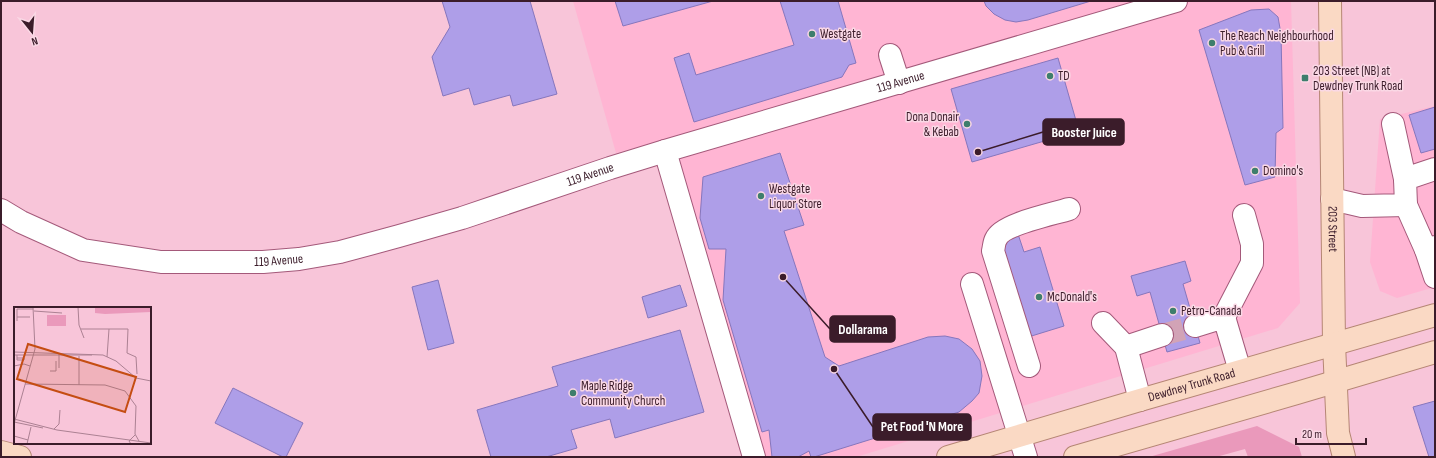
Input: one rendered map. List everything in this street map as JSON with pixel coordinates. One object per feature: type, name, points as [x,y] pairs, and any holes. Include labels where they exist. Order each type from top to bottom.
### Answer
[{"type":"main road","name":"203 Street","points":[[1330,1],[1335,382],[1338,433],[1344,457]]},
{"type":"main road","name":"Dewdney Trunk Road","points":[[948,457],[1019,435],[1435,315]]},
{"type":"main road","points":[[1075,457],[1435,352]]},
{"type":"main road","points":[[1,452],[20,457]]},
{"type":"street","name":"119 Avenue","points":[[1,210],[21,222],[84,250],[161,262],[263,262],[299,259],[340,252],[462,218],[664,151],[1176,1]]},
{"type":"street","points":[[890,55],[899,83]]},
{"type":"street","points":[[1393,124],[1405,179],[1406,205],[1431,248],[1435,277]]},
{"type":"street","points":[[664,151],[754,457]]},
{"type":"street","points":[[1405,179],[1435,170]]},
{"type":"street","points":[[1332,199],[1362,206],[1406,205]]},
{"type":"street","points":[[1028,366],[993,251],[996,238],[1003,230],[1014,225],[1069,210]]},
{"type":"street","points":[[1240,371],[1224,317],[1252,263],[1252,244],[1244,215]]},
{"type":"street","points":[[972,284],[1026,457]]},
{"type":"street","points":[[1195,326],[1224,317]]},
{"type":"street","points":[[1103,323],[1126,347],[1140,400]]},
{"type":"street","points":[[1126,347],[1162,335]]},
{"type":"shaded area","points":[[573,1],[1291,1],[1300,303],[1278,328],[856,457],[761,457],[668,139],[616,153]]},
{"type":"shaded area","points":[[1435,106],[1435,287],[1397,298],[1380,291],[1370,262],[1380,119]]},
{"type":"shaded area","points":[[1257,426],[1299,447],[1302,457],[1248,457],[1245,449],[1216,457],[1149,457]]},
{"type":"building","points":[[442,1],[530,1],[557,94],[513,106],[510,95],[474,105],[469,88],[443,96],[432,57],[450,27]]},
{"type":"building","points":[[615,1],[713,1],[623,26]]},
{"type":"building","points":[[780,1],[838,1],[856,63],[849,65],[842,77],[694,122],[674,58],[689,53],[696,75],[794,45]]},
{"type":"building","points":[[984,1],[1091,1],[1028,20],[1016,22],[1005,20],[994,14],[986,6]]},
{"type":"building","points":[[1269,9],[1278,17],[1281,34],[1283,128],[1276,133],[1275,177],[1245,185],[1199,30],[1251,10]]},
{"type":"building","points":[[1058,58],[1079,131],[972,162],[951,89]]},
{"type":"building","points":[[1435,107],[1435,149],[1421,153],[1409,115]]},
{"type":"building","points":[[780,153],[804,225],[784,231],[825,357],[839,366],[928,337],[945,336],[959,339],[972,349],[980,361],[982,376],[979,393],[959,412],[814,457],[811,457],[809,451],[798,457],[772,457],[769,430],[762,432],[723,300],[726,249],[709,249],[700,218],[703,177]]},
{"type":"building","points":[[1017,231],[1024,252],[1040,247],[1064,326],[1025,338],[999,249]]},
{"type":"building","name":"Petro-Canada","points":[[1185,261],[1191,281],[1183,284],[1200,343],[1167,352],[1150,292],[1137,296],[1131,276]]},
{"type":"building","points":[[438,280],[454,343],[428,350],[412,287]]},
{"type":"building","points":[[680,285],[687,306],[648,318],[642,297]]},
{"type":"building","points":[[680,330],[704,412],[615,438],[610,419],[571,430],[577,448],[546,457],[491,457],[477,410],[558,386],[552,367]]},
{"type":"building","points":[[233,388],[303,423],[286,457],[283,457],[215,423]]},
{"type":"building","points":[[1435,401],[1435,457],[1429,457],[1413,407]]},
{"type":"tunnel","points":[[1162,335],[1195,326]]},
{"type":"place","name":"Westgate","points":[[812,34]]},
{"type":"place","name":"The Reach Neighbourhood Pub & Grill","points":[[1212,43]]},
{"type":"place","name":"TD","points":[[1050,76]]},
{"type":"place","name":"203 Street (NB) at Dewdney Trunk Road","points":[[1305,78]]},
{"type":"place","name":"Dona Donair & Kebab","points":[[967,124]]},
{"type":"place","name":"Booster Juice","points":[[978,152]]},
{"type":"place","name":"Domino's","points":[[1255,171]]},
{"type":"place","name":"Westgate Liquor Store","points":[[761,196]]},
{"type":"place","name":"Dollarama","points":[[783,277]]},
{"type":"place","name":"McDonald's","points":[[1039,297]]},
{"type":"place","name":"Petro-Canada","points":[[1173,311]]},
{"type":"place","name":"Pet Food 'N More","points":[[834,369]]},
{"type":"place","name":"Maple Ridge Community Church","points":[[573,393]]}]
